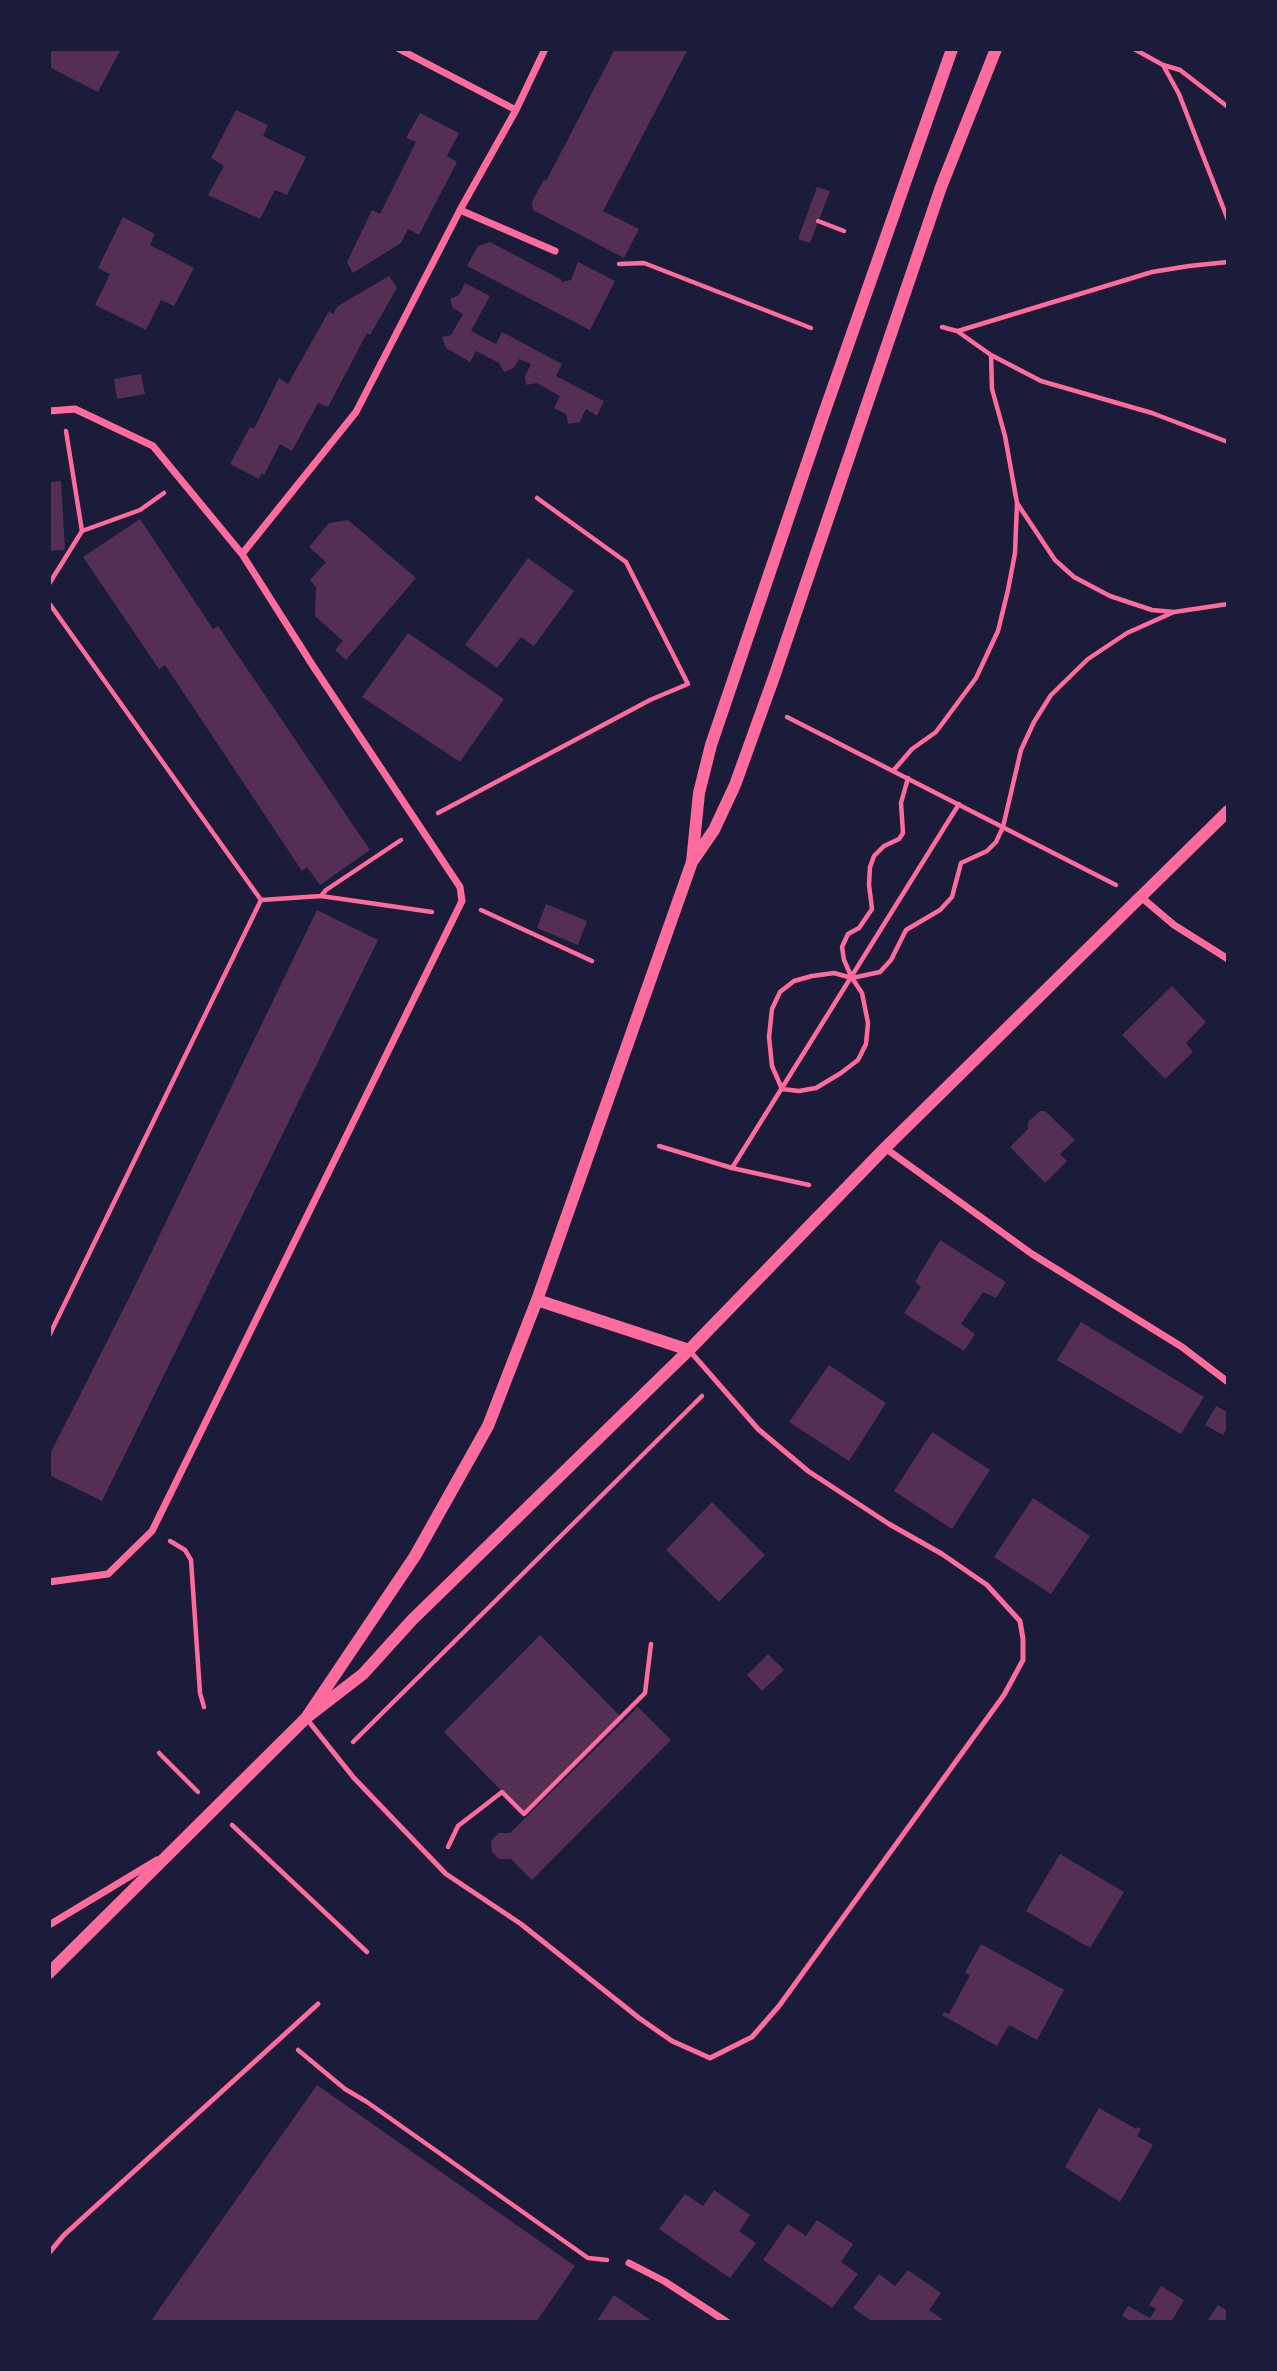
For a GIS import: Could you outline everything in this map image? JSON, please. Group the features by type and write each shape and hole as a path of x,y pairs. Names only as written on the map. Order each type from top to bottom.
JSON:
{"street":[{"path":"399,49 516,110"},
{"path":"242,554 356,412 460,210 516,110 545,49"},
{"path":"306,1717 415,1556 488,1426 537,1300 692,862 699,793 711,744 952,49"},
{"path":"692,862 714,830 740,772 941,187 996,49"},
{"path":"460,210 555,251"},
{"path":"49,411 75,409 153,446 242,554 460,887 463,901 152,1531 108,1574 49,1582"},
{"path":"49,1973 306,1717 363,1674 412,1619 689,1350 885,1148 1228,811"},
{"path":"1141,897 1174,925 1228,959"},
{"path":"885,1148 1032,1254 1182,1347 1228,1382"},
{"path":"537,1300 689,1350"},
{"path":"49,1925 166,1855"},
{"path":"629,2263 664,2281 727,2322"}],"lane":[{"path":"306,1717 338,1757 446,1874 521,1924 661,2034 710,2058 752,2037 779,2006 1004,1695 1023,1660 1023,1639 1020,1620 987,1586 942,1554 889,1524 808,1471 758,1429 689,1350"},
{"path":"49,2253 64,2235 318,2004"}],"path":[{"path":"1134,49 1163,65 1180,69 1228,107"},
{"path":"1163,65 1179,94 1228,220"},
{"path":"818,222 844,230"},
{"path":"957,331 1152,272 1228,262"},
{"path":"619,264 644,263 811,328"},
{"path":"942,327 957,331 991,355 1041,381 1152,413 1228,442"},
{"path":"893,771 912,749 936,732 976,678 998,631 1008,590 1015,553 1017,503 1005,436 992,389 991,355"},
{"path":"62,410 82,531"},
{"path":"320,897 326,890 410,835 418,823 650,700 688,684 626,562 537,498"},
{"path":"1017,503 1055,560 1074,577 1130,604 1174,612 1228,604"},
{"path":"49,584 82,531 138,510"},
{"path":"49,603 261,900"},
{"path":"782,1089 772,1066 769,1037 772,1009 780,992 794,981 812,976 834,973 852,978 880,972 891,960 906,930 940,910 952,897 961,863 987,851 996,842 1003,827 1021,750 1051,695 1088,659 1127,633 1174,612"},
{"path":"785,715 1115,884"},
{"path":"782,1089 799,1091 816,1088 858,1060 866,1044 868,1023 862,993 844,960 842,947 848,934 859,928 872,909 869,885 874,856 884,846 899,839 903,833 901,803 908,778"},
{"path":"732,1168 959,804"},
{"path":"261,900 320,897 455,916"},
{"path":"49,1336 261,900"},
{"path":"463,901 592,961"},
{"path":"659,1146 732,1168 809,1185"},
{"path":"338,1757 717,1382"},
{"path":"152,1531 185,1550 191,1560 200,1693 204,1707"},
{"path":"440,1867 458,1826 502,1792 524,1814 645,1693 651,1644"},
{"path":"159,1753 367,1952"},
{"path":"282,2036 345,2089 588,2258 629,2263"}],"building":[{"path":"49,49 121,49 98,92 49,67"},
{"path":"615,49 688,49 603,211 639,229 624,258 533,210 532,202 544,179 546,181"},
{"path":"236,110 268,125 263,136 306,157 287,195 275,190 260,219 208,195 224,166 211,158"},
{"path":"420,113 459,133 447,156 457,162 419,235 408,229 401,243 353,273 347,262 372,210 380,214 416,142 406,138"},
{"path":"817,187 830,191 810,243 798,239"},
{"path":"123,217 155,234 150,245 194,268 174,306 161,300 146,330 95,305 110,274 98,268"},
{"path":"490,242 562,280 561,282 571,280 578,262 615,281 590,330 467,266 478,246"},
{"path":"389,276 397,288 370,335 367,333 328,407 318,403 292,451 280,444 264,475 262,473 259,479 230,464 250,427 254,429 279,378 288,384 329,311 333,314 338,306"},
{"path":"465,283 490,296 471,331 496,344 502,332 562,364 556,376 604,401 597,416 586,409 580,422 568,424 566,414 554,408 560,396 537,383 526,385 525,376 531,364 519,359 514,368 504,372 499,363 476,351 470,362 446,348 442,337 451,335 463,314 453,308 450,299 459,295"},
{"path":"141,374 145,394 117,399 114,379"},
{"path":"61,481 65,550 49,551 49,482"},
{"path":"140,519 213,629 218,626 370,850 320,885 307,867 302,871 165,665 159,669 83,557"},
{"path":"348,520 416,578 346,660 335,650 343,641 315,616 316,587 310,580 326,562 309,547 329,523"},
{"path":"528,558 574,591 534,646 521,637 497,668 465,645"},
{"path":"408,633 504,699 460,762 362,697"},
{"path":"546,904 587,921 578,945 537,928"},
{"path":"317,910 378,940 102,1501 49,1475 49,1456 132,1292"},
{"path":"1172,986 1206,1022 1186,1043 1193,1052 1165,1079 1122,1035"},
{"path":"1040,1111 1045,1111 1075,1140 1060,1154 1067,1161 1045,1183 1010,1147 1028,1129 1028,1122"},
{"path":"940,1240 1006,1282 996,1298 983,1292 961,1324 975,1334 964,1351 904,1313 921,1287 915,1282"},
{"path":"1081,1322 1204,1397 1181,1434 1057,1360"},
{"path":"829,1365 886,1403 849,1461 789,1422"},
{"path":"1216,1406 1228,1412 1228,1426 1223,1435 1205,1425"},
{"path":"932,1432 990,1470 952,1529 894,1491"},
{"path":"1033,1498 1090,1536 1051,1594 994,1557"},
{"path":"712,1502 765,1555 719,1602 666,1550"},
{"path":"540,1635 623,1719 524,1814 444,1732"},
{"path":"768,1654 784,1670 762,1691 747,1675"},
{"path":"638,1707 671,1740 532,1880 511,1859 499,1859 492,1852 491,1841 499,1833 510,1833"},
{"path":"1060,1854 1124,1892 1090,1948 1026,1911"},
{"path":"981,1944 1064,1990 1037,2040 1009,2025 997,2046 942,2015 944,2012 949,2014 970,1975 965,1973"},
{"path":"317,2085 575,2266 536,2322 150,2322"},
{"path":"1099,2108 1136,2129 1141,2129 1137,2136 1153,2145 1120,2202 1065,2167"},
{"path":"714,2190 750,2215 739,2231 756,2243 730,2278 659,2229 685,2194 703,2206"},
{"path":"817,2220 853,2244 841,2262 858,2274 832,2308 763,2260 788,2224 806,2236"},
{"path":"908,2270 941,2293 929,2310 946,2322 873,2322 853,2308 879,2274 895,2286"},
{"path":"1161,2286 1184,2300 1171,2322 1132,2322 1122,2316 1128,2306 1150,2318 1156,2309 1149,2305"},
{"path":"614,2295 649,2319 653,2322 596,2322"},
{"path":"1218,2305 1228,2311 1228,2322 1206,2322"}]}
